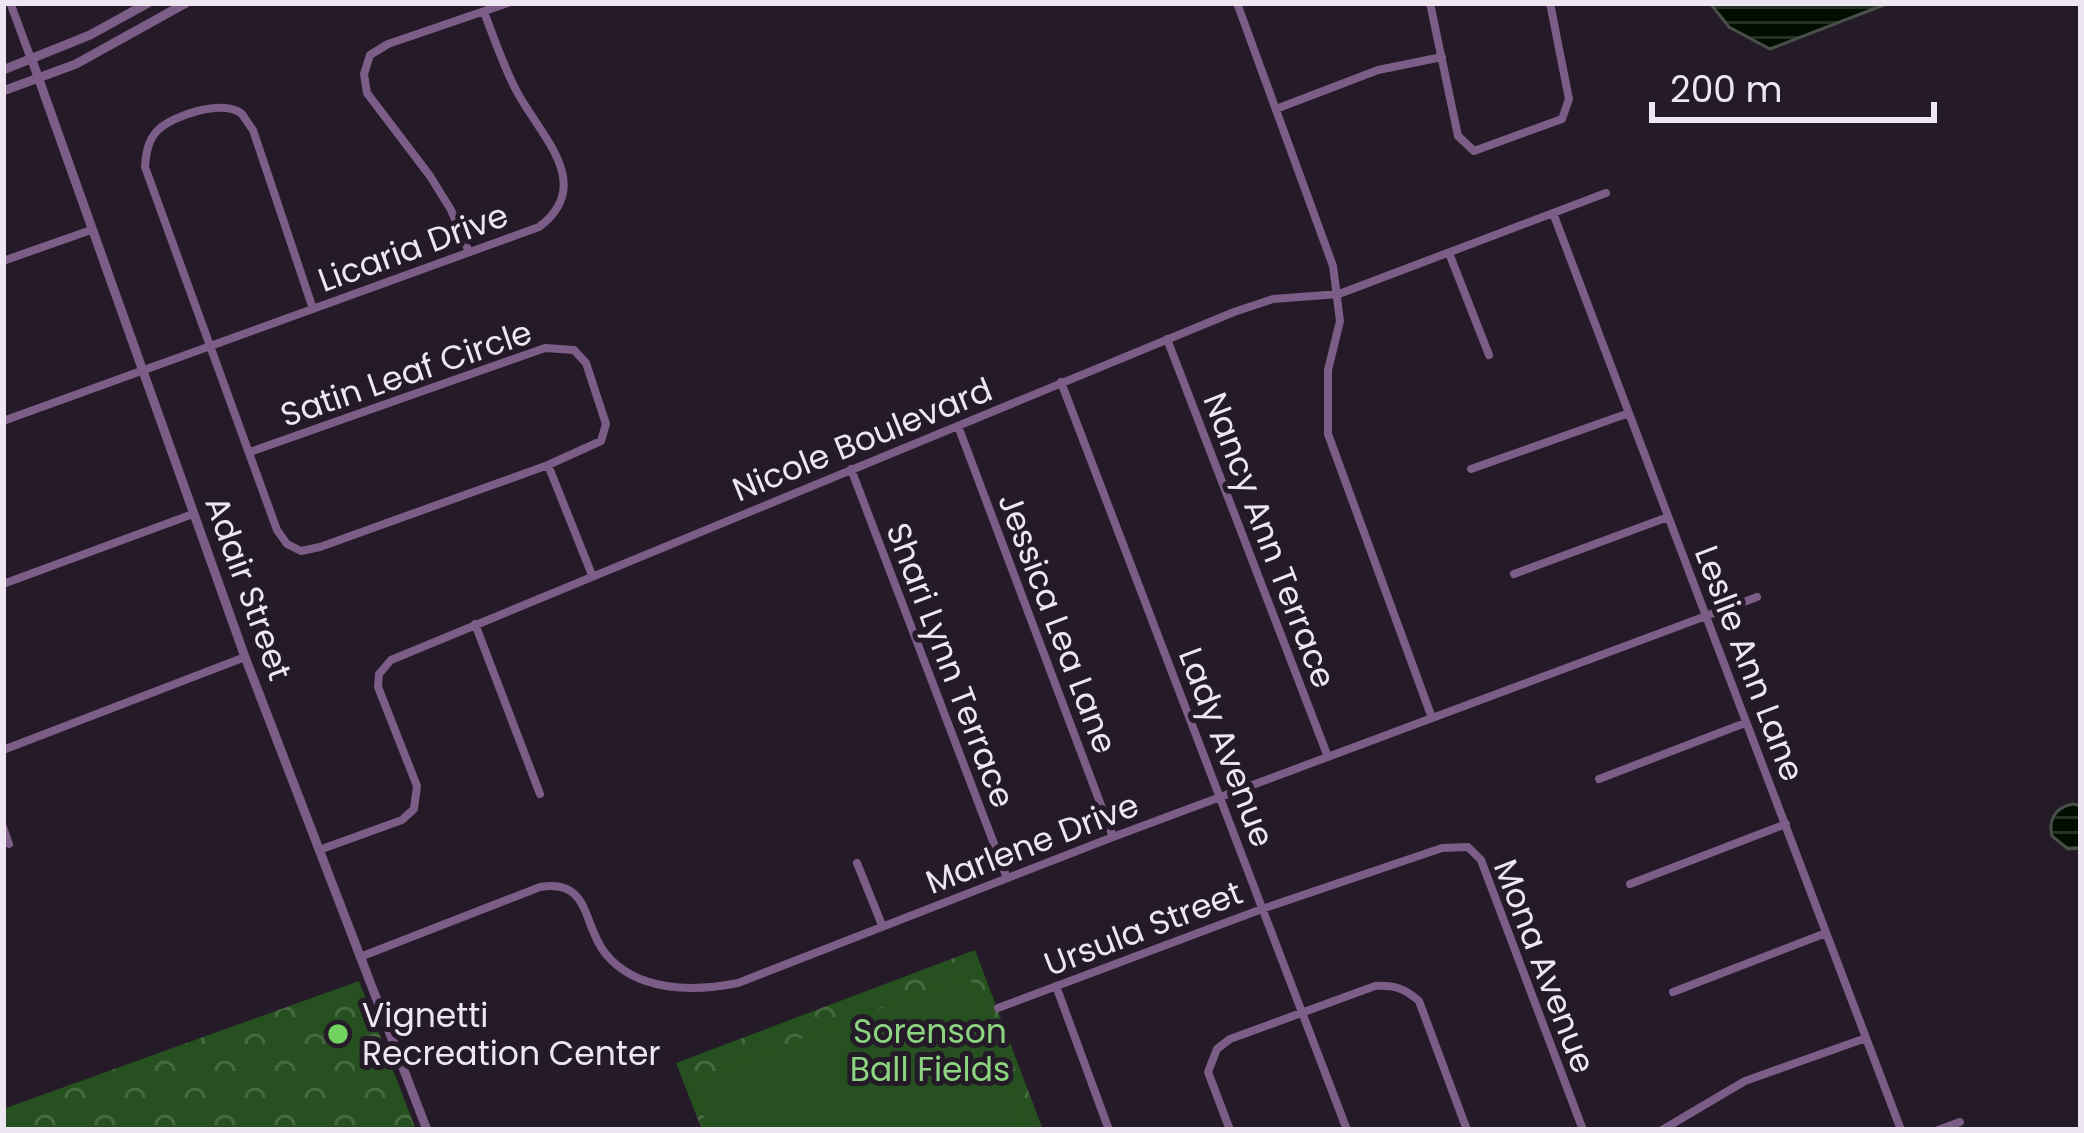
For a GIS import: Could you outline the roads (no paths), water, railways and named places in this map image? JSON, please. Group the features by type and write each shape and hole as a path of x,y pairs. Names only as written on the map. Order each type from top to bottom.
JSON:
{"street":[{"path":"3,70 148,3"},
{"path":"3,91 129,38 186,3"},
{"path":"470,253 452,210 430,176 367,94 364,74 370,55 388,44 508,3"},
{"path":"1237,3 1328,251 1339,294 1340,322 1325,400 1328,434 1432,718"},
{"path":"1430,3 1458,136 1474,152 1562,119 1568,99 1550,3"},
{"path":"11,5 32,60"},
{"name":"Licaria Drive","path":"3,421 470,253 538,227 554,215 565,195 563,173 518,93 484,12"},
{"path":"1276,109 1378,70 1442,57"},
{"name":"Adair Street","path":"32,60 245,658 428,1130"},
{"path":"250,452 145,167 154,133 207,109 227,108 242,114 253,130 313,309"},
{"name":"Nicole Boulevard","path":"319,850 402,820 414,809 417,786 378,687 379,674 392,660 1273,299 1339,294 1606,193"},
{"name":"Leslie Ann Lane","path":"1553,213 1901,1130"},
{"path":"3,261 91,230"},
{"path":"1449,253 1489,356"},
{"name":"Nancy Ann Terrace","path":"1167,340 1328,757"},
{"name":"Satin Leaf Circle","path":"560,346 574,350 586,364 606,424 601,441 548,465 302,551 287,544 277,530 250,452 560,346"},
{"name":"Lady Avenue","path":"1061,382 1347,1130"},
{"path":"1471,469 1629,412"},
{"name":"Jessica Lea Lane","path":"958,426 1112,838"},
{"path":"548,465 592,576"},
{"name":"Shari Lynn Terrace","path":"851,469 1007,878"},
{"path":"3,584 193,514"},
{"path":"1514,574 1669,518"},
{"name":"Marlene Drive","path":"360,957 556,884 581,901 604,952 634,978 708,989 737,983 1757,597"},
{"path":"475,624 540,794"},
{"path":"3,750 245,658"},
{"path":"1599,779 1745,724"},
{"path":"1630,884 1786,824"},
{"path":"3,827 9,844"},
{"name":"Mona Avenue","path":"1442,848 1468,847 1481,860 1582,1130"},
{"name":"Ursula Street","path":"998,1008 1262,909 1442,848"},
{"path":"857,863 882,925"},
{"path":"1672,992 1826,933"},
{"path":"1056,986 1109,1130"},
{"path":"1230,1130 1208,1072 1217,1049 1229,1039 1375,986 1404,988 1419,1000 1467,1130"},
{"path":"1662,1130 1745,1081 1866,1038"},
{"path":"1939,1130 1960,1122"}],"place":[{"name":"Vignetti Recreation Center","path":"338,1034"}],"park label":[{"name":"Sorenson Ball Fields","path":"930,1050"}]}
